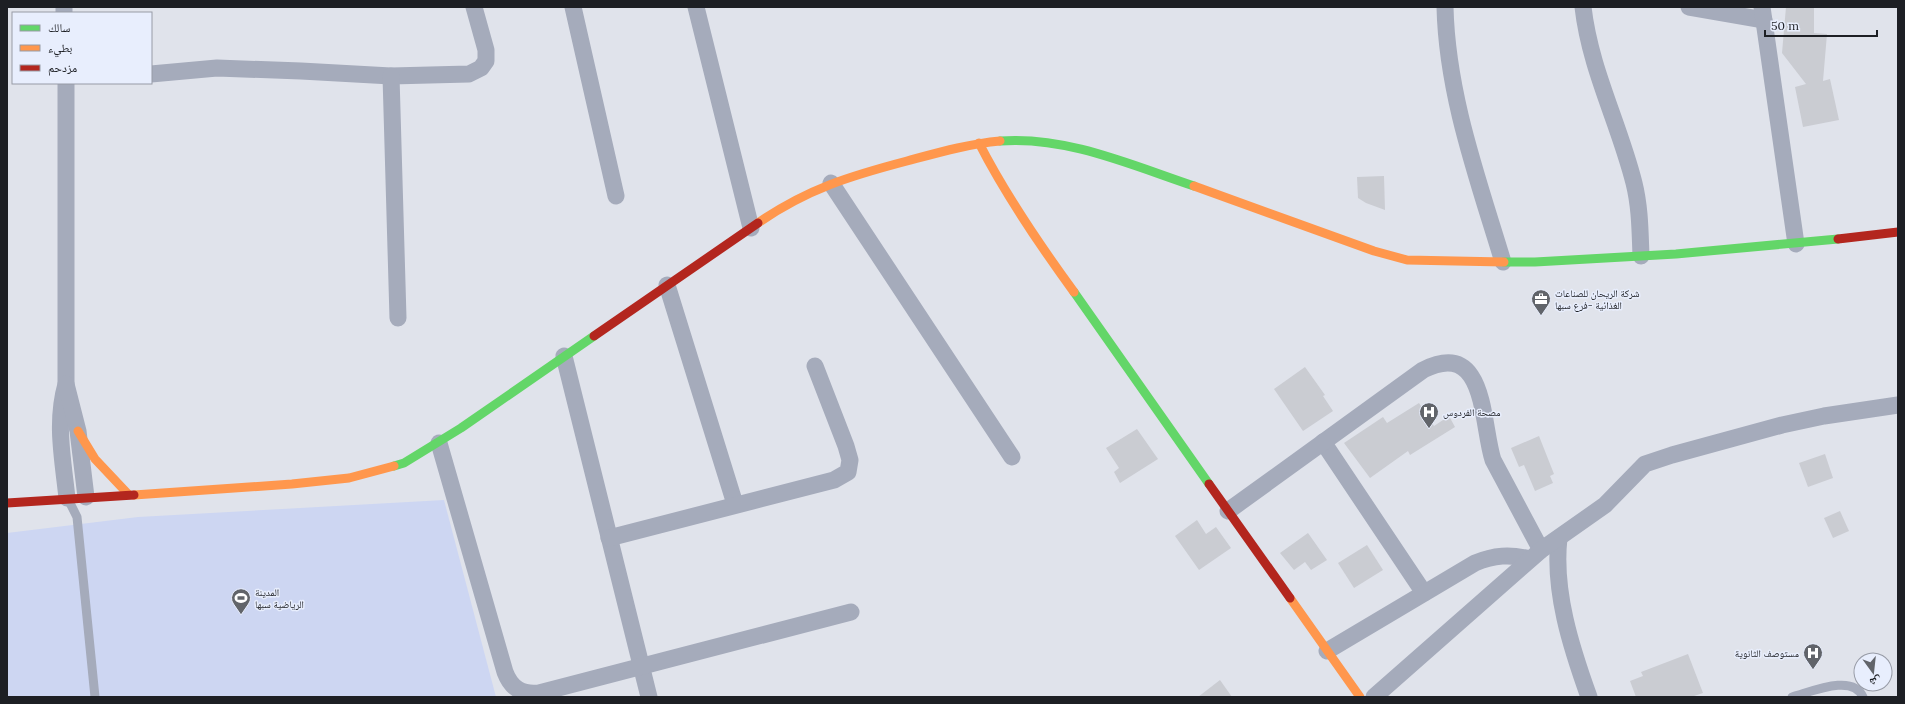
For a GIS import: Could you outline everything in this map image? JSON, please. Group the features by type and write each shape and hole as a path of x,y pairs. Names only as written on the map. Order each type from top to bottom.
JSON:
{"street":[{"path":"573,7 616,196"},
{"path":"696,7 751,228"},
{"path":"1445,7 1445,31 1461,123 1503,262"},
{"path":"1583,7 1588,41 1596,71 1624,146 1635,184 1640,217 1641,256"},
{"path":"1688,7 1763,13 1796,244"},
{"path":"152,74 217,68 301,70 391,76 460,75 475,72 481,68 486,61 486,50 477,8"},
{"path":"391,76 398,318"},
{"path":"66,84 66,384 78,431 86,497"},
{"path":"7,503 292,484 349,478 404,463 439,442 784,205 832,183 862,172 979,143 1032,140 1053,142 1076,148 1166,177 1374,251 1406,260 1503,262 1641,256 1796,244 1898,232"},
{"path":"979,143 994,173 1024,222 1360,697"},
{"path":"832,183 1012,457"},
{"path":"666,285 735,504"},
{"path":"564,356 649,697"},
{"path":"1228,510 1423,370 1445,362 1455,363 1466,370 1475,383 1482,402 1493,460 1535,554"},
{"path":"609,538 735,504 834,480 848,472 850,460 846,446 815,366"},
{"path":"66,384 61,403 59,423 67,498"},
{"path":"1374,697 1535,554 1605,505 1645,464 1782,424 1898,405"},
{"path":"78,431 98,463 128,494"},
{"path":"439,442 505,672 512,685 525,693 539,693 851,612"},
{"path":"1323,442 1424,592"},
{"path":"1559,538 1557,560 1558,580 1566,618 1589,697"},
{"path":"1327,650 1424,592 1484,559 1506,555 1535,554"}],"lane":[{"path":"77,517 86,497"},
{"path":"67,498 77,517 95,697"},
{"path":"1792,697 1845,684 1855,687 1863,697"}],"shaded area":[{"name":"المدينة الرياضية سبها","path":"444,500 496,697 7,697 7,533 138,517"}],"building":[{"path":"1786,7 1814,7 1814,33 1827,34 1823,81 1830,79 1839,120 1803,127 1795,87 1806,84 1782,53"},
{"path":"1384,176 1385,210 1366,203 1358,198 1357,177"},
{"path":"1305,367 1325,395 1323,396 1333,411 1303,431 1274,389"},
{"path":"1419,403 1434,426 1449,416 1455,427 1410,455 1408,451 1370,478 1344,443 1383,417 1387,423"},
{"path":"1137,429 1158,459 1120,483 1114,472 1119,468 1106,448"},
{"path":"1539,436 1554,474 1550,476 1553,483 1535,491 1524,465 1519,467 1511,448"},
{"path":"1825,454 1833,478 1808,487 1799,463"},
{"path":"1840,511 1849,531 1833,538 1824,518"},
{"path":"1197,520 1206,534 1216,527 1231,548 1199,570 1175,536"},
{"path":"1308,533 1327,560 1311,570 1305,562 1294,570 1280,553"},
{"path":"1367,545 1383,570 1354,588 1338,563"},
{"path":"1688,654 1703,693 1691,697 1636,697 1630,681 1643,676 1641,672"},
{"path":"1220,680 1232,697 1198,697"}],"traffic: fast":[{"path":"1000,141 1050,143 1074,148 1123,161 1194,186"},
{"path":"1504,262 1535,262 1676,254 1838,239"},
{"path":"1074,292 1209,484"},
{"path":"394,466 404,463 461,428 594,336"}],"traffic: slow":[{"path":"758,223 794,201 812,192 848,178 941,152 976,144 1000,141"},
{"path":"979,143 1000,182 1048,256 1074,292"},
{"path":"1194,186 1374,251 1407,260 1504,262"},
{"path":"78,431 95,459 128,494"},
{"path":"134,495 292,484 349,478 394,466"},
{"path":"1290,598 1360,697"}],"traffic: jam":[{"path":"594,336 758,223"},
{"path":"1838,239 1898,232"},
{"path":"1209,484 1290,598"},
{"path":"7,503 134,495"}],"place":[{"name":"شركة الريحان للصناعات الغذائية -فرع سبها","path":"1541,316"},
{"name":"مصحة الفردوس","path":"1429,429"},
{"name":"المدينة الرياضية سبها","path":"241,615"},
{"name":"مستوصف الثانوية","path":"1813,670"}]}
